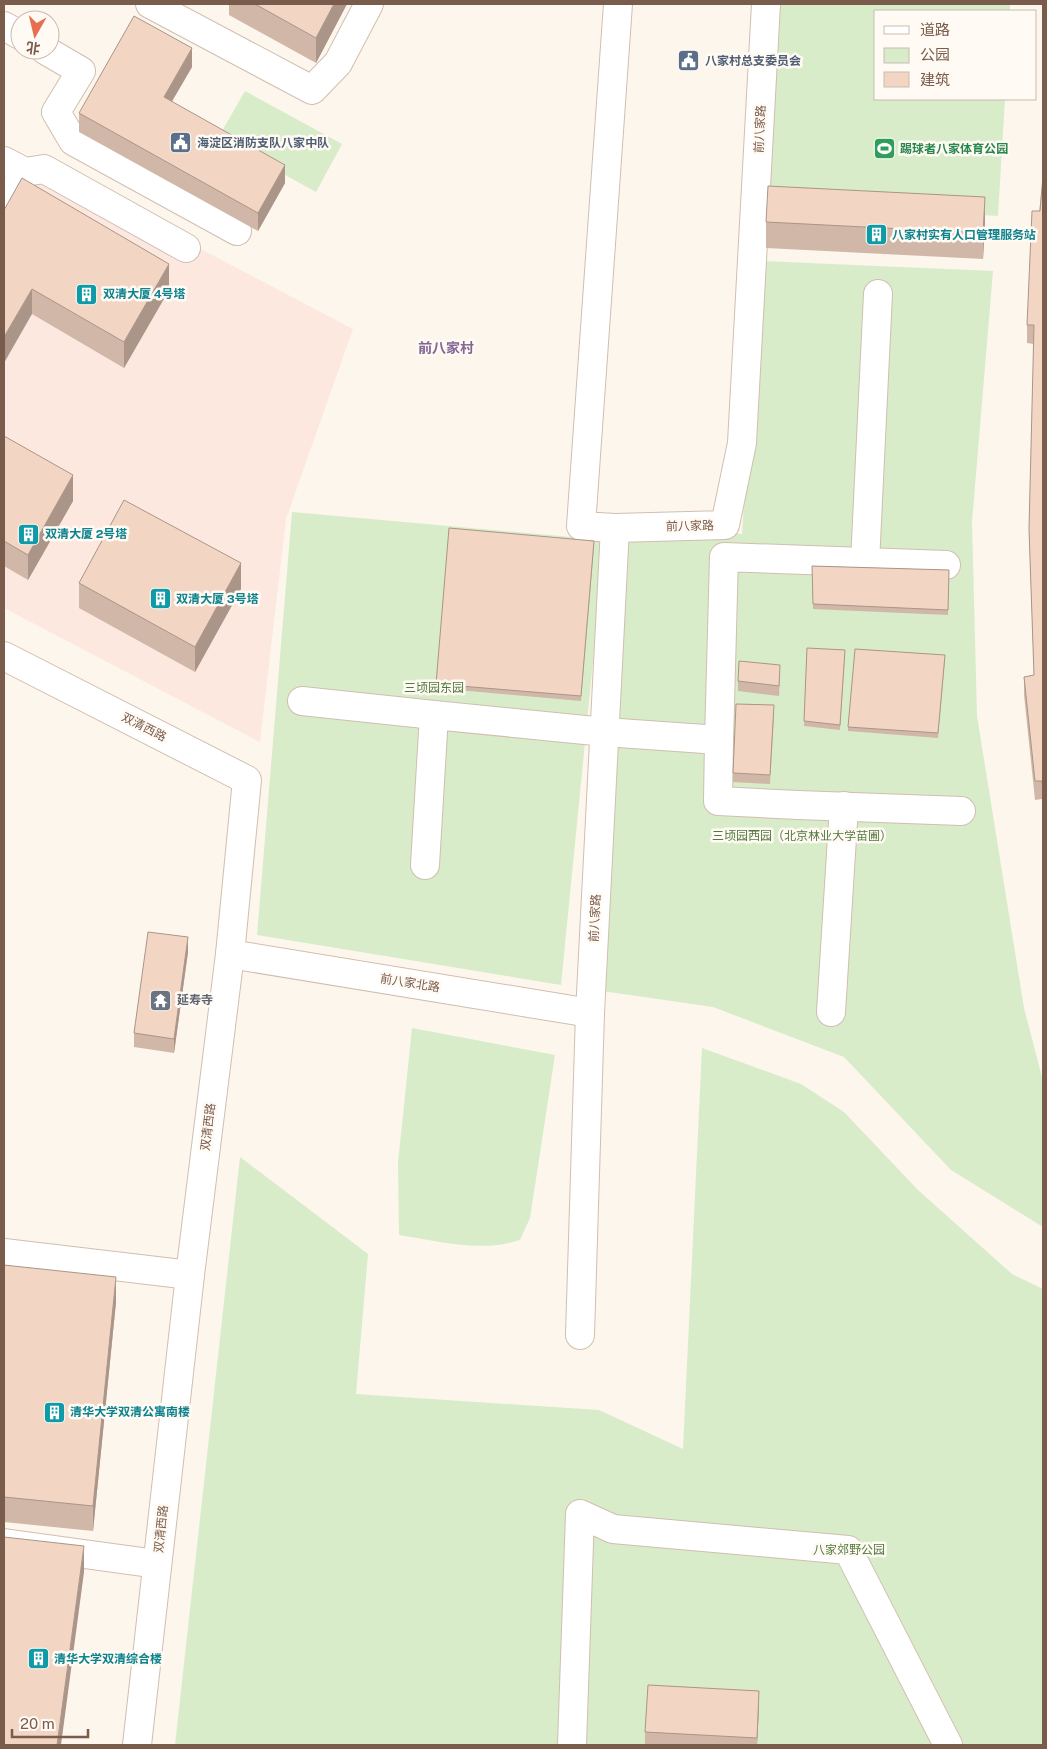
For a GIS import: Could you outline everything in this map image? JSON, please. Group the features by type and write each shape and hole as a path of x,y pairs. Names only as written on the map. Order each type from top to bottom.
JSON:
{"street":[{"path":"150,4 312,90 338,63 369,4"},
{"path":"615,528 581,526 618,4"},
{"name":"前八家路","path":"580,1335 590,1013 615,528 726,526 742,442 766,4"},
{"path":"60,59 81,71 56,112 72,141 237,231"},
{"path":"4,209 14,167 44,169 186,248"},
{"path":"865,562 878,294"},
{"path":"946,565 724,557 718,800 962,811"},
{"name":"双清西路","path":"4,656 247,780 230,954 190,1275 137,1745"},
{"path":"302,701 604,732 719,740"},
{"path":"425,865 434,715"},
{"path":"831,1012 844,806"},
{"name":"前八家北路","path":"230,954 590,1013"},
{"path":"4,1252 190,1275"},
{"path":"572,1745 580,1514 613,1530 848,1550 948,1745"},
{"path":"4,1543 157,1564"}],"shaded area":[{"path":"16,152 353,329 286,519 260,742 4,608 4,174"}],"green space":[{"name":"踢球者八家体育公园","path":"777,4 1010,4 1010,10 874,10 874,100 1005,100 998,216 763,200"},
{"path":"245,91 342,144 316,192 218,138"},
{"name":"三顷园西园（北京林业大学苗圃）","path":"760,261 993,271 972,522 977,716 1024,1008 1043,1081 1043,1227 951,1170 844,1057 713,1007 602,991 625,533 742,534"},
{"name":"三顷园东园","path":"292,512 605,540 561,985 257,935"},
{"path":"412,1028 555,1055 530,1218 520,1240 490,1246 475,1246 399,1235 398,1163"},
{"name":"八家郊野公园","path":"702,1048 801,1084 844,1112 918,1190 1012,1274 1043,1289 1043,1745 175,1745 240,1157 368,1254 356,1394 599,1410 683,1449"}],"building":[{"path":"255,4 334,4 316,38"},
{"path":"134,16 192,48 164,97 285,165 258,213 79,113"},
{"path":"1043,176 1043,791 1042,781 1035,781 1024,677 1034,675 1029,529 1034,325 1027,325 1032,211 1040,211"},
{"path":"22,178 169,264 124,342 32,289 4,337 4,210"},
{"path":"768,186 985,197 983,233 766,222"},
{"name":"双清大厦 2号塔","path":"4,436 73,475 28,555 4,541"},
{"name":"双清大厦 3号塔","path":"124,500 241,563 195,647 79,583"},
{"path":"449,528 594,541 581,696 436,684"},
{"path":"812,566 949,570 948,610 813,604"},
{"path":"807,648 845,650 840,725 804,721"},
{"path":"855,649 945,655 938,733 848,727"},
{"path":"739,661 780,665 779,686 738,681"},
{"path":"736,704 774,705 770,775 733,773"},
{"name":"延寿寺","path":"148,932 188,937 174,1039 134,1033"},
{"name":"清华大学双清公寓南楼","path":"4,1265 116,1277 93,1506 4,1497"},
{"name":"清华大学双清综合楼","path":"4,1537 84,1546 57,1745 4,1745"},
{"path":"648,1685 759,1691 757,1738 645,1732"}],"place":[{"name":"八家村总支委员会","path":"689,61"},
{"name":"海淀区消防支队八家中队","path":"181,143"},
{"name":"踢球者八家体育公园","path":"884,149"},
{"name":"八家村实有人口管理服务站","path":"876,235"},
{"name":"双清大厦 4号塔","path":"87,294"},
{"name":"双清大厦 2号塔","path":"29,534"},
{"name":"双清大厦 3号塔","path":"160,599"},
{"name":"延寿寺","path":"161,1000"},
{"name":"清华大学双清公寓南楼","path":"54,1412"},
{"name":"清华大学双清综合楼","path":"38,1659"}],"district":[{"name":"前八家村","path":"446,348"}]}
